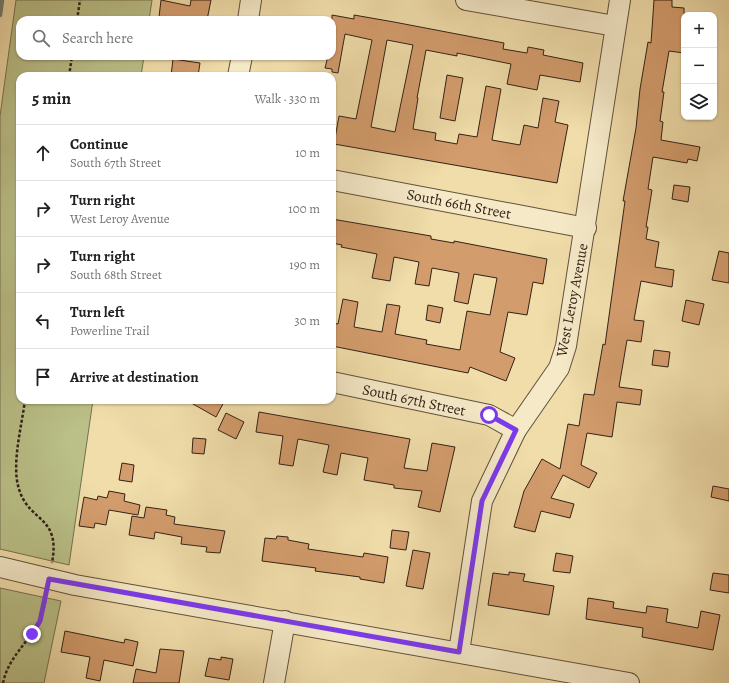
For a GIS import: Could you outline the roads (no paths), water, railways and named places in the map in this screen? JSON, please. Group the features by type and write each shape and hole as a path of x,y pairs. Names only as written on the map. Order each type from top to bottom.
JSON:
{"street":[{"path":"249,16 251,0"},
{"path":"466,0 615,26"},
{"name":"West Leroy Avenue","path":"459,652 482,501 516,430 559,368 566,346 586,228 620,0"},
{"path":"239,72 241,60"},
{"name":"South 66th Street","path":"336,181 586,228"},
{"name":"South 67th Street","path":"336,383 489,415 516,430"},
{"path":"0,567 49,579 628,683"},
{"path":"274,683 285,621"}],"waterway":[{"path":"0,15 2,0"}]}
